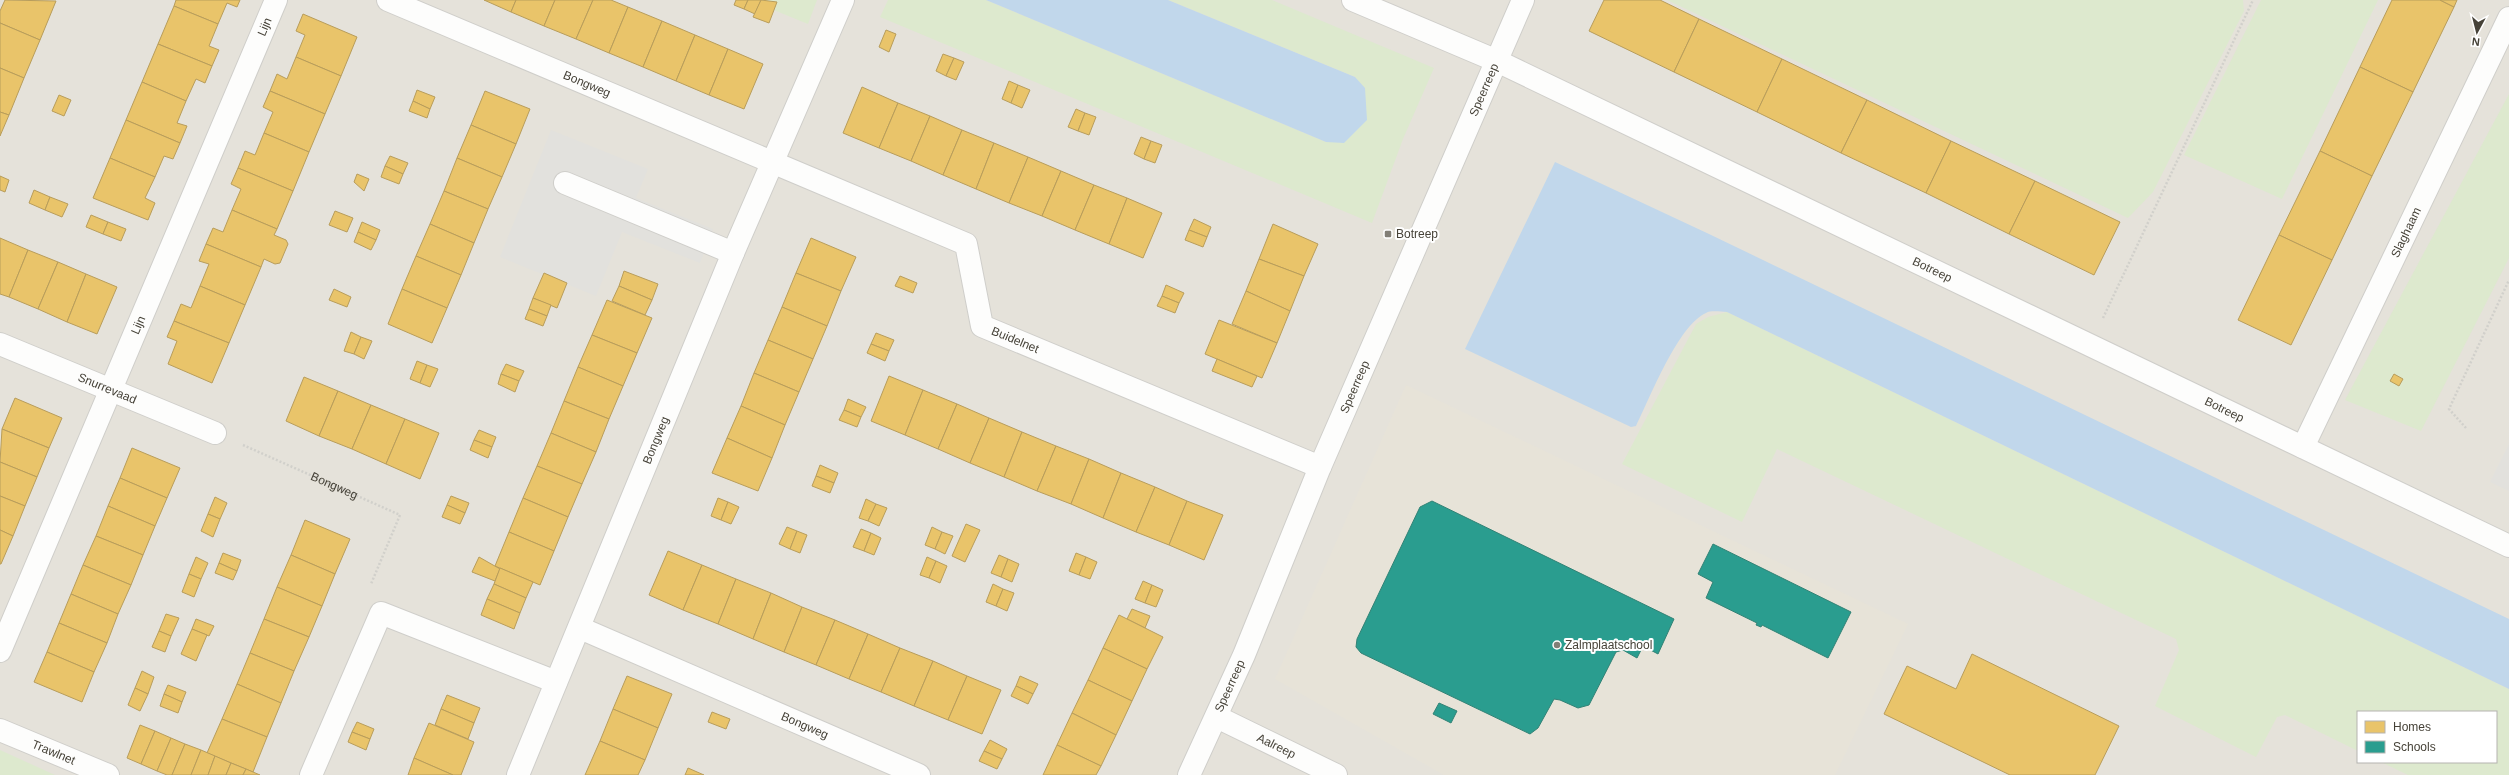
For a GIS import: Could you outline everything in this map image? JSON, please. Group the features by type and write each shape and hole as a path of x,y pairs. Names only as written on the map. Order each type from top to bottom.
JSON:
{"street":[{"name":"Lijn","path":"0,650 276,0"},
{"name":"Bongweg","path":"518,775 580,628 733,253 842,0"},
{"name":"Botreep","path":"1353,0 1497,61 2509,546"},
{"name":"Speerreep","path":"1189,775 1217,717 1244,655 1320,467 1523,0"},
{"name":"Bongweg","path":"394,3 772,164"},
{"name":"Slaghaam","path":"2303,447 2507,27"},
{"name":"Buidelnet","path":"772,164 966,244 982,326 1320,467"},
{"path":"566,183 733,253"},
{"name":"Snurrevaad","path":"0,344 214,433"},
{"path":"311,775 382,613 556,682"},
{"name":"Bongweg","path":"580,628 919,775"},
{"name":"Aalreep","path":"1217,717 1336,775"},
{"name":"Trawlnet","path":"0,730 108,775"}],"path":[{"path":"2090,344 2253,0"},
{"path":"2466,428 2449,409 2509,280"},
{"name":"Bongweg","path":"214,433 400,515 369,587 382,613"}],"shaded area":[{"path":"0,0 2509,0 2509,775 0,775"},
{"path":"551,130 648,169 636,198 713,229 700,263 622,232 596,296 500,257"},
{"path":"1406,385 1908,624 1835,775 1444,775 1275,679"},
{"path":"2509,444 2509,491 2490,482"}],"green space":[{"path":"749,0 817,0 808,24"},
{"path":"888,0 986,0 1326,142 1355,77 1168,0 1272,0 1434,68 1403,139 1372,223 880,17"},
{"path":"1667,0 2243,0 2244,11 2153,192 2128,218"},
{"path":"2261,0 2378,0 2282,199 2184,155"},
{"path":"2509,94 2509,258 2421,431 2345,400"},
{"path":"1727,312 2509,689 2509,775 2408,775 2383,763 2497,763 2497,711 2357,711 2357,751 2285,715 2277,717 2256,757 2155,706 2179,650 2176,639 1777,449 1742,522 1622,464 1696,324 1708,317"},
{"path":"0,750 55,775 0,775"}],"water":[{"path":"986,0 1168,0 1355,77 1365,88 1367,120 1344,143 1326,142"},
{"path":"1555,162 1709,234 2509,619 2509,689 1727,312 1708,312 1696,320 1685,332 1675,347 1657,381 1636,426 1631,427 1465,349"}],"building: Homes":[{"path":"5,0 56,1 40,40 0,23 0,11"},
{"path":"176,0 240,0 237,7 227,3 218,24 174,6"},
{"path":"484,0 516,0 511,12"},
{"path":"516,0 555,0 544,26 511,12"},
{"path":"555,0 593,0 576,39 544,26"},
{"path":"593,0 611,0 628,7 609,53 576,39"},
{"path":"736,0 748,0 744,9 734,5"},
{"path":"748,0 761,0 755,14 744,9"},
{"path":"761,0 777,2 769,23 753,17"},
{"path":"1604,0 1660,0 1699,19 1674,72 1589,31"},
{"path":"2392,0 2440,0 2454,7 2413,92 2360,67"},
{"path":"2440,0 2457,0 2454,7"},
{"path":"174,6 218,24 209,46 219,50 212,66 158,44"},
{"path":"628,7 662,21 643,67 609,53"},
{"path":"303,14 357,37 341,76 296,57 305,35 296,31"},
{"path":"1699,19 1782,59 1757,112 1674,72"},
{"path":"662,21 695,35 676,81 643,67"},
{"path":"0,23 40,40 24,78 0,68"},
{"path":"886,30 896,34 889,52 879,47"},
{"path":"695,35 728,49 709,95 676,81"},
{"path":"158,44 212,66 205,83 196,79 186,101 142,82"},
{"path":"728,49 763,64 744,109 709,95"},
{"path":"943,54 954,58 946,76 936,71"},
{"path":"296,57 341,76 325,114 270,91 277,74 287,79"},
{"path":"954,58 964,62 956,80 946,76"},
{"path":"1782,59 1867,100 1841,153 1757,112"},
{"path":"2360,67 2413,92 2372,176 2320,151"},
{"path":"0,68 24,78 9,115 0,112"},
{"path":"1009,81 1018,85 1011,103 1002,99"},
{"path":"142,82 186,101 177,123 187,126 180,143 126,120"},
{"path":"1018,85 1030,90 1022,108 1011,103"},
{"path":"862,87 898,103 879,148 843,133"},
{"path":"417,90 435,97 430,109 413,101"},
{"path":"270,91 325,114 309,152 264,133 273,112 263,107"},
{"path":"485,91 530,109 516,144 471,125"},
{"path":"59,95 71,100 64,116 52,111"},
{"path":"1867,100 1951,141 1926,193 1841,153"},
{"path":"413,101 430,109 427,118 409,111"},
{"path":"898,103 930,116 911,161 879,148"},
{"path":"1076,109 1085,113 1078,131 1068,127"},
{"path":"0,112 9,115 0,136"},
{"path":"1085,113 1096,117 1089,135 1078,131"},
{"path":"930,116 962,130 943,175 911,161"},
{"path":"126,120 180,143 173,159 164,156 155,177 110,158"},
{"path":"471,125 516,144 502,177 457,158"},
{"path":"962,130 994,143 976,189 943,175"},
{"path":"264,133 309,152 293,191 238,168 245,151 255,155"},
{"path":"1141,137 1151,141 1144,159 1134,154"},
{"path":"1151,141 1162,145 1155,163 1144,159"},
{"path":"1951,141 2035,181 2009,234 1926,193"},
{"path":"994,143 1028,157 1009,203 976,189"},
{"path":"2320,151 2372,176 2332,260 2279,235"},
{"path":"390,156 408,163 403,174 385,166"},
{"path":"1028,157 1061,171 1042,216 1009,203"},
{"path":"110,158 155,177 145,198 155,203 148,220 93,198"},
{"path":"457,158 502,177 488,209 444,191"},
{"path":"385,166 403,174 399,184 381,177"},
{"path":"238,168 293,191 277,229 232,210 241,189 231,184"},
{"path":"1061,171 1094,185 1075,230 1042,216"},
{"path":"357,174 369,179 364,191 354,182"},
{"path":"0,176 9,180 5,192 0,190"},
{"path":"2035,181 2120,222 2094,275 2009,234"},
{"path":"1094,185 1127,198 1109,244 1075,230"},
{"path":"34,190 50,197 45,210 29,203"},
{"path":"444,191 488,209 474,243 430,224"},
{"path":"50,197 68,204 62,217 45,210"},
{"path":"1127,198 1162,213 1143,258 1109,244"},
{"path":"232,210 277,229 274,235 286,240 288,244 280,263 275,264 264,259 261,267 206,244 213,228 223,232"},
{"path":"335,211 353,218 347,232 329,225"},
{"path":"91,215 108,222 103,234 86,227"},
{"path":"1194,219 1211,227 1207,237 1189,230"},
{"path":"108,222 126,229 121,241 103,234"},
{"path":"362,222 380,230 376,240 358,232"},
{"path":"430,224 474,243 461,275 416,256"},
{"path":"1273,224 1318,244 1304,276 1259,259"},
{"path":"1189,230 1207,237 1203,247 1185,240"},
{"path":"358,232 376,240 371,250 354,242"},
{"path":"2279,235 2332,260 2291,345 2238,320"},
{"path":"0,238 28,250 9,297 0,294"},
{"path":"811,238 856,257 841,291 796,273"},
{"path":"206,244 261,267 245,305 200,286 209,264 199,261"},
{"path":"28,250 58,262 38,309 9,297"},
{"path":"416,256 461,275 447,308 402,289"},
{"path":"1259,259 1304,276 1290,311 1246,291"},
{"path":"58,262 86,274 67,322 38,309"},
{"path":"624,271 658,284 652,300 619,286"},
{"path":"544,273 567,283 557,308 533,298"},
{"path":"796,273 841,291 827,326 782,307"},
{"path":"86,274 117,287 97,334 67,322"},
{"path":"900,276 917,283 913,293 895,286"},
{"path":"1166,285 1184,293 1179,303 1162,296"},
{"path":"200,286 245,305 229,343 174,321 181,304 191,308"},
{"path":"619,286 652,300 645,315 612,301"},
{"path":"334,289 351,297 347,307 329,300"},
{"path":"402,289 447,308 432,343 388,324"},
{"path":"1246,291 1290,311 1277,343 1232,324"},
{"path":"1162,296 1179,303 1175,313 1157,306"},
{"path":"533,298 551,305 547,316 529,309"},
{"path":"607,300 652,318 637,353 592,335"},
{"path":"782,307 827,326 813,359 768,340"},
{"path":"529,309 547,316 543,326 525,319"},
{"path":"1219,320 1277,343 1262,378 1205,354"},
{"path":"174,321 229,343 212,383 168,364 177,341 167,337"},
{"path":"351,332 361,337 354,354 344,351"},
{"path":"876,333 894,340 889,351 871,344"},
{"path":"592,335 637,353 623,386 578,367"},
{"path":"361,337 372,341 364,359 354,354"},
{"path":"768,340 813,359 799,392 754,373"},
{"path":"871,344 889,351 885,361 867,353"},
{"path":"1217,359 1257,376 1252,387 1212,371"},
{"path":"417,361 427,365 420,383 410,379"},
{"path":"506,364 524,371 519,381 501,374"},
{"path":"427,365 438,369 430,387 420,383"},
{"path":"578,367 623,386 609,419 564,401"},
{"path":"754,373 799,392 785,425 741,406"},
{"path":"501,374 519,381 515,392 498,384"},
{"path":"2394,374 2403,379 2399,386 2390,381"},
{"path":"889,376 923,390 905,435 871,421"},
{"path":"304,377 338,391 319,436 286,421"},
{"path":"923,390 957,404 938,449 905,435"},
{"path":"338,391 371,405 352,449 319,436"},
{"path":"15,398 62,418 49,448 2,429"},
{"path":"848,399 866,407 861,417 844,410"},
{"path":"564,401 609,419 596,452 551,433"},
{"path":"957,404 989,418 970,463 938,449"},
{"path":"371,405 405,419 386,464 352,449"},
{"path":"741,406 785,425 772,458 727,438"},
{"path":"844,410 861,417 857,427 839,420"},
{"path":"989,418 1022,432 1004,477 970,463"},
{"path":"405,419 439,433 420,479 386,464"},
{"path":"2,429 49,448 37,477 0,462"},
{"path":"479,430 496,437 492,447 474,440"},
{"path":"1022,432 1056,446 1037,491 1004,477"},
{"path":"551,433 596,452 582,484 537,466"},
{"path":"727,438 772,458 758,491 712,473"},
{"path":"474,440 492,447 488,458 470,450"},
{"path":"1056,446 1089,459 1071,504 1037,491"},
{"path":"132,448 180,468 167,498 120,478"},
{"path":"1089,459 1121,473 1103,518 1071,504"},
{"path":"0,462 37,477 25,506 0,496"},
{"path":"820,465 838,473 834,483 816,476"},
{"path":"537,466 582,484 568,517 523,498"},
{"path":"1121,473 1155,487 1136,532 1103,518"},
{"path":"816,476 834,483 830,493 812,486"},
{"path":"120,478 167,498 155,526 108,506"},
{"path":"1155,487 1187,501 1169,545 1136,532"},
{"path":"0,496 25,506 13,536 0,530"},
{"path":"451,496 469,503 465,513 447,505"},
{"path":"215,497 227,503 220,519 208,514"},
{"path":"523,498 568,517 554,551 509,532"},
{"path":"718,498 728,502 721,520 711,516"},
{"path":"866,499 876,504 868,521 859,518"},
{"path":"1187,501 1223,515 1204,560 1169,545"},
{"path":"728,502 739,507 731,524 721,520"},
{"path":"876,504 887,508 879,526 868,521"},
{"path":"447,505 465,513 460,524 442,517"},
{"path":"108,506 155,526 143,555 96,536"},
{"path":"208,514 220,519 213,537 201,531"},
{"path":"305,520 350,539 335,574 291,555"},
{"path":"966,524 980,530 965,562 952,556"},
{"path":"787,527 797,531 790,549 779,544"},
{"path":"932,527 942,532 935,549 925,545"},
{"path":"861,529 871,533 864,551 853,547"},
{"path":"0,530 13,536 1,564 0,564"},
{"path":"797,531 807,535 800,553 790,549"},
{"path":"509,532 554,551 540,585 495,566"},
{"path":"942,532 953,536 945,554 935,549"},
{"path":"871,533 881,538 874,555 864,551"},
{"path":"96,536 143,555 131,585 83,565"},
{"path":"668,551 702,565 683,610 649,595"},
{"path":"223,553 241,560 237,571 219,563"},
{"path":"1076,553 1086,557 1079,575 1069,571"},
{"path":"291,555 335,574 322,606 277,587"},
{"path":"999,555 1008,559 1001,577 991,573"},
{"path":"196,557 208,563 201,579 189,574"},
{"path":"479,557 500,569 495,581 472,572"},
{"path":"927,557 936,561 929,578 920,575"},
{"path":"1086,557 1097,562 1090,579 1079,575"},
{"path":"1008,559 1019,564 1012,582 1001,577"},
{"path":"936,561 947,566 940,583 929,578"},
{"path":"219,563 237,571 233,580 215,573"},
{"path":"83,565 131,585 118,614 71,594"},
{"path":"702,565 736,579 718,624 683,610"},
{"path":"500,568 533,582 526,598 494,584"},
{"path":"189,574 201,579 194,597 182,592"},
{"path":"736,579 771,593 753,639 718,624"},
{"path":"1143,581 1152,585 1145,603 1135,599"},
{"path":"494,584 526,598 520,613 487,599"},
{"path":"993,584 1003,589 996,606 986,602"},
{"path":"1152,585 1163,590 1156,607 1145,603"},
{"path":"277,587 322,606 309,637 264,619"},
{"path":"1003,589 1014,593 1007,611 996,606"},
{"path":"771,593 802,607 784,652 753,639"},
{"path":"71,594 118,614 107,643 59,623"},
{"path":"487,599 520,613 514,629 481,615"},
{"path":"802,607 835,620 816,665 784,652"},
{"path":"1132,609 1150,616 1145,628 1127,619"},
{"path":"166,614 179,618 171,636 159,631"},
{"path":"1119,615 1163,637 1147,669 1103,648"},
{"path":"196,619 214,626 209,636 192,629"},
{"path":"264,619 309,637 294,671 250,653"},
{"path":"835,620 868,634 849,679 816,665"},
{"path":"59,623 107,643 94,672 47,652"},
{"path":"192,629 207,635 196,661 181,654"},
{"path":"159,631 171,636 165,652 152,647"},
{"path":"868,634 900,648 881,692 849,679"},
{"path":"900,648 933,661 914,706 881,692"},
{"path":"1103,648 1147,669 1132,701 1088,680"},
{"path":"47,652 94,672 82,702 34,682"},
{"path":"250,653 294,671 281,703 237,684"},
{"path":"1972,654 2119,726 2095,775 2010,775 1884,714 1907,666 1956,689"},
{"path":"933,661 967,676 948,720 914,706"},
{"path":"142,671 154,677 148,694 135,688"},
{"path":"627,676 672,694 658,728 613,709"},
{"path":"967,676 1001,690 982,734 948,720"},
{"path":"1020,676 1038,684 1033,694 1016,686"},
{"path":"1088,680 1132,701 1116,735 1072,713"},
{"path":"237,684 281,703 267,737 222,719"},
{"path":"168,685 186,692 182,702 164,694"},
{"path":"1016,686 1033,694 1028,704 1011,696"},
{"path":"135,688 148,694 140,711 128,705"},
{"path":"164,694 182,702 178,713 160,706"},
{"path":"447,695 480,708 474,723 441,709"},
{"path":"441,709 474,723 468,739 435,725"},
{"path":"613,709 658,728 645,760 600,741"},
{"path":"712,712 730,719 726,729 708,722"},
{"path":"1072,713 1116,735 1101,766 1057,745"},
{"path":"222,719 267,737 253,772 207,753"},
{"path":"357,722 374,729 370,739 352,732"},
{"path":"429,723 474,742 461,775 453,775 414,758"},
{"path":"140,725 155,731 141,764 127,758"},
{"path":"155,731 171,738 157,771 141,764"},
{"path":"352,732 370,739 366,750 348,742"},
{"path":"171,738 185,744 172,775 167,775 157,771"},
{"path":"990,740 1007,749 1002,759 984,751"},
{"path":"600,741 645,760 638,775 585,775"},
{"path":"185,744 201,750 191,775 172,775"},
{"path":"1057,745 1101,766 1096,775 1043,775"},
{"path":"201,750 215,756 208,775 191,775"},
{"path":"984,751 1002,759 997,769 979,761"},
{"path":"215,756 231,763 226,775 208,775"},
{"path":"414,758 453,775 408,775"},
{"path":"231,763 246,769 243,775 226,775"},
{"path":"688,768 704,775 685,775"},
{"path":"246,769 260,775 243,775"}],"building: Schools":[{"path":"1432,501 1674,619 1658,654 1643,646 1637,658 1623,650 1616,652 1589,705 1578,708 1554,699 1538,728 1530,734 1361,653 1356,647 1357,639 1420,507"},
{"path":"1713,544 1851,612 1828,658 1762,625 1761,627 1756,625 1757,623 1706,598 1713,582 1698,574"},
{"path":"1439,703 1457,711 1451,723 1433,714"}],"place":[{"name":"Botreep","path":"1388,234"},
{"name":"Zalmplaatschool","path":"1557,645"}]}
